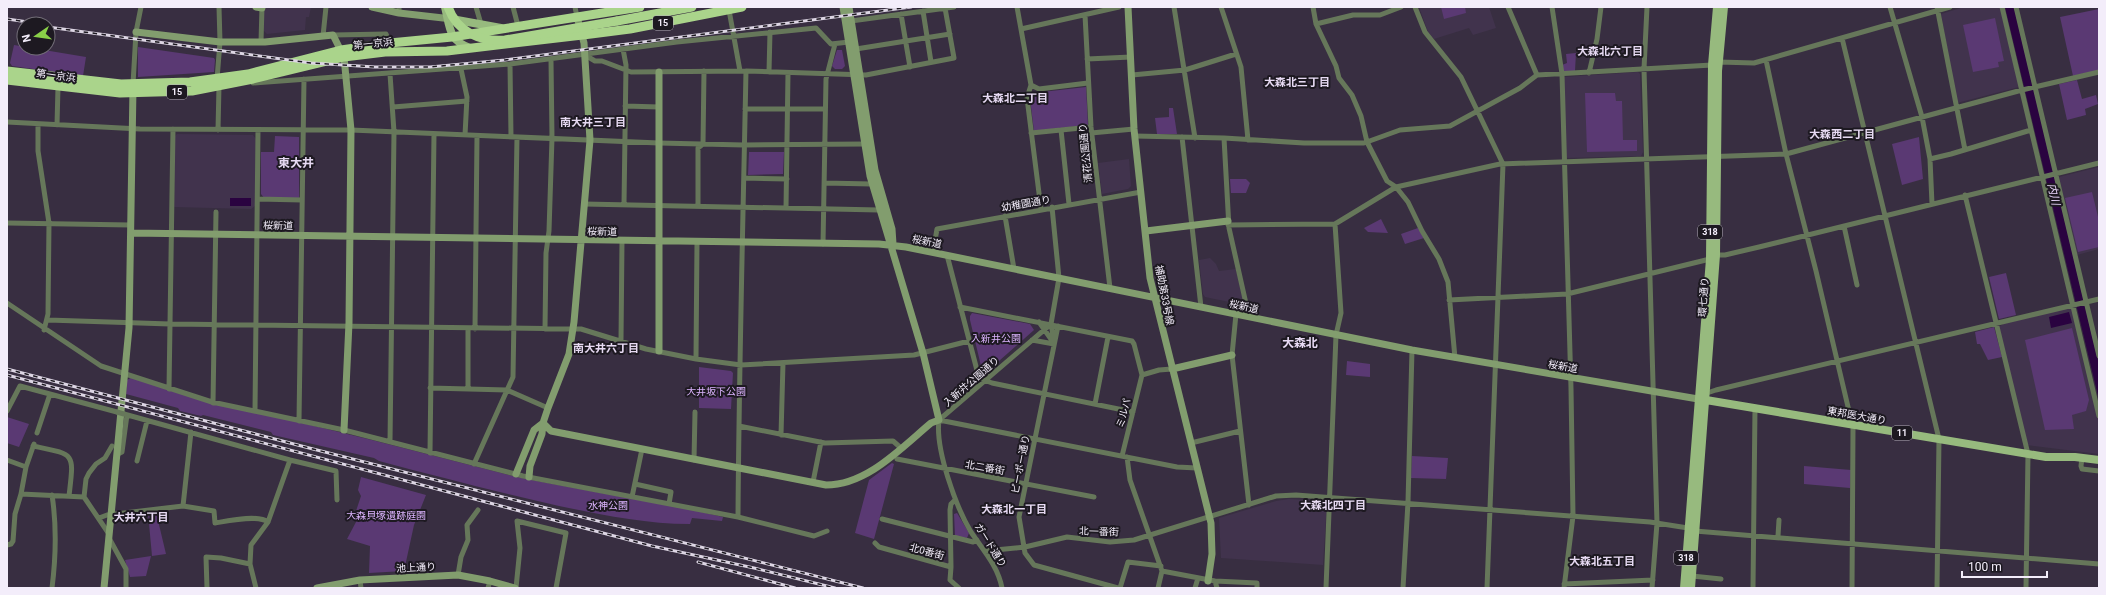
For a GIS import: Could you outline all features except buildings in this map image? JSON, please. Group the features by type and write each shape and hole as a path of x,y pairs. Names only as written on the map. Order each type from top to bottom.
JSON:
{"highway":[{"path":"448,7 454,21 463,29 475,37 490,40 505,40 691,7"},
{"name":"第一京浜","path":"7,71 133,88 181,92 248,74 390,43 462,36 518,26 577,18 614,9 640,7"},
{"name":"第一京浜","path":"218,83 230,84 342,54 448,51 630,29 742,7"},
{"name":"15","path":"503,29 515,31 566,24 577,29 582,35"},
{"name":"第一京浜","path":"7,80 91,91 133,88"}],"main road":[{"path":"445,7 452,37 460,44 470,48"},
{"path":"452,7 462,36"},
{"name":"環七通り","path":"1684,588 1704,397 1713,257 1717,7"},
{"name":"環七通り","path":"1715,64 1724,7"},
{"path":"457,20 503,29"},
{"name":"東邦医大通り","path":"1704,397 1754,408 2028,454 2054,458 2082,457 2099,460"},
{"name":"環七通り","path":"1691,529 1691,588"}],"street":[{"path":"104,588 130,323 133,88 136,32 142,7"},
{"path":"218,130 220,42 219,7"},
{"path":"260,7 261,42"},
{"path":"323,36 326,7"},
{"path":"372,7 457,20"},
{"path":"476,7 481,24"},
{"path":"513,7 518,26"},
{"path":"529,477 530,466 542,434 543,423 569,354 573,330 590,140 585,56 582,35 575,7"},
{"path":"843,7 875,170 892,229 893,246 923,353 939,420"},
{"path":"849,7 856,49 857,73 865,144 872,184 886,234 893,246"},
{"path":"851,21 954,7"},
{"path":"1017,7 1031,85 1027,98 1041,209"},
{"path":"1021,29 1119,7"},
{"name":"補助第33号線","path":"1128,7 1134,132 1154,298 1210,516 1213,545 1212,581"},
{"path":"1174,7 1195,138"},
{"path":"1221,7 1241,67 1248,140"},
{"path":"1313,7 1316,24 1336,66 1339,78 1352,95 1361,116 1367,142 1387,181 1396,187 1408,202 1422,231 1439,259 1446,276 1455,358"},
{"path":"1316,24 1353,15 1380,14 1402,7"},
{"path":"1415,7 1426,32 1461,77 1503,164 1488,588"},
{"path":"1508,7 1537,75"},
{"path":"1552,7 1562,74 1573,516 1564,586 1653,580"},
{"path":"1589,73 1597,39 1601,7"},
{"path":"1647,7 1644,69 1652,391 1657,523 1652,588"},
{"path":"1890,7 1922,117 1930,159 1932,204"},
{"path":"1091,133 1134,132 1195,138 1224,138 1304,143 1367,142 1400,130 1450,126 1520,88 1537,75 1754,63 1895,23 1937,9 1950,7"},
{"path":"2002,7 2099,416"},
{"path":"2016,7 2099,356"},
{"path":"585,56 626,71 746,71 866,74 954,58 945,8"},
{"path":"1937,9 1965,150"},
{"path":"729,10 732,36 740,71"},
{"path":"923,11 931,62"},
{"path":"901,14 910,67"},
{"name":"清花公園通り","path":"1085,15 1091,133 1110,288"},
{"path":"230,84 461,69 585,56 623,49 732,36 816,28 832,44 849,42"},
{"path":"136,32 220,42 261,42 323,36 386,34 390,43"},
{"path":"769,72 770,32"},
{"path":"856,49 950,34"},
{"path":"333,36 342,54 347,77 351,130 349,327 344,430"},
{"path":"1842,38 1939,439 1937,588"},
{"path":"823,244 826,73 835,44"},
{"path":"623,49 626,71 624,204"},
{"path":"1132,75 1185,70 1236,54"},
{"path":"1087,59 1131,57"},
{"path":"545,330 547,240 549,231 552,138 551,60"},
{"path":"1766,60 1786,154 1838,361 1852,424 1852,588"},
{"path":"474,464 513,377 515,239 514,137 510,64"},
{"path":"461,69 466,101 465,135"},
{"path":"703,144 704,71"},
{"path":"738,517 741,243 744,207 746,71"},
{"path":"659,72 659,351"},
{"path":"1146,231 1228,223 1335,224 1396,187 1503,164 1564,160 1786,154 2035,86 2099,72"},
{"path":"786,208 788,73"},
{"path":"390,74 394,132 390,442"},
{"path":"299,421 304,79"},
{"path":"1031,85 1039,89 1088,83"},
{"path":"57,125 58,87"},
{"path":"393,107 466,101"},
{"path":"626,106 659,107"},
{"path":"745,109 825,109"},
{"path":"7,122 173,129 303,131 351,130 659,143 744,145 865,144"},
{"path":"38,124 38,152 49,223 48,320 44,330"},
{"path":"1031,133 1091,127"},
{"path":"169,389 173,129"},
{"path":"255,411 258,130"},
{"path":"1061,130 1069,204"},
{"path":"1930,159 2031,130"},
{"path":"430,452 434,134"},
{"path":"475,329 477,136"},
{"path":"1182,137 1202,308"},
{"path":"1224,138 1228,223 1249,317"},
{"path":"698,206 698,148 703,144"},
{"path":"1449,300 1567,294 2099,163"},
{"path":"744,178 786,179"},
{"path":"824,183 872,184"},
{"name":"幼稚園通り","path":"933,252 937,229 1099,198 1141,192"},
{"path":"1965,196 2028,454 2026,588"},
{"path":"258,199 302,200"},
{"path":"584,204 880,210"},
{"path":"1052,207 1059,278 1051,324 1054,344"},
{"path":"213,403 216,212"},
{"path":"1005,216 1014,269"},
{"path":"7,223 131,225"},
{"path":"1326,588 1336,335 1341,313 1335,224"},
{"path":"1844,226 1857,285"},
{"name":"桜新道","path":"131,233 893,246 933,252 1412,350 1570,378 1652,391 1704,397"},
{"path":"621,341 622,241"},
{"path":"696,359 697,242"},
{"path":"947,255 979,378 984,381 1133,412"},
{"path":"1704,397 1838,361 2099,299"},
{"path":"7,303 44,330 101,366 213,403 344,430 529,477 738,517 814,536 827,530"},
{"path":"960,306 1132,341 1142,375 1232,355"},
{"path":"1236,314 1232,355 1248,505"},
{"path":"48,320 256,326 545,330 581,329 659,351 696,359 740,365 923,353 969,341"},
{"path":"1039,322 1054,344"},
{"name":"入新井公園通り","path":"939,420 1051,324"},
{"name":"ピーポー通り","path":"1058,326 1019,518 1027,558 1034,565 1119,588"},
{"path":"468,328 468,388"},
{"path":"1095,404 1108,337"},
{"path":"1032,340 1054,344"},
{"path":"1403,588 1408,502 1412,350"},
{"path":"781,435 783,363"},
{"name":"ミルパ","path":"1124,457 1142,375"},
{"path":"7,410 20,386 290,460 336,470 337,500"},
{"path":"430,388 507,390 548,408"},
{"path":"37,433 50,394"},
{"path":"1753,588 1754,408"},
{"path":"694,460 695,412"},
{"path":"118,454 122,452 125,415"},
{"path":"543,423 551,431 694,460 832,485 857,478 874,469 931,423 939,420 1177,467 1197,468"},
{"name":"ガード通り","path":"939,420 937,433 955,500 977,540 996,568 1002,588"},
{"path":"137,462 147,421"},
{"path":"516,474 534,430 543,423"},
{"path":"739,426 821,442 889,440 893,441 901,448"},
{"path":"1191,443 1240,431"},
{"path":"183,506 191,432"},
{"path":"813,482 821,442"},
{"path":"7,545 11,544 13,541 15,514 21,494 26,467 33,445 63,452 71,459 73,465 69,496"},
{"path":"112,446 105,458 96,464 89,473 86,479 84,497 99,518 126,570 126,588"},
{"path":"632,497 642,449"},
{"path":"1124,457 1130,480 1162,568 1158,588"},
{"path":"2082,457 2082,469 2099,471"},
{"name":"北二番街","path":"898,459 1094,497"},
{"path":"7,460 26,467"},
{"path":"256,588 250,564 251,545 268,522 290,460"},
{"path":"635,484 671,492 669,504"},
{"path":"21,494 84,497"},
{"path":"52,495 56,523 56,556 52,588"},
{"name":"北一番街","path":"985,551 1025,547 1067,538 1110,542 1134,540 1276,496 1296,495 1408,502 1657,523 1691,529 1753,535 2099,564"},
{"path":"951,567 950,510 951,504 955,500"},
{"path":"99,518 111,515 183,506 214,511 215,523 239,519 262,519 268,522"},
{"path":"458,575 461,557 468,540 467,525 478,510"},
{"path":"882,519 951,538 973,542 977,540"},
{"path":"1778,536 1780,520"},
{"path":"516,588 520,548 518,521 566,533 556,588"},
{"name":"北0番街","path":"875,543 879,547 951,567 950,580 959,588"},
{"path":"207,588 206,558 222,558 250,564"},
{"path":"1119,588 1128,562 1162,568 1212,581 1257,585"},
{"name":"池上通り","path":"317,588 360,580 458,575 489,584 516,588"},
{"path":"1692,576 1721,579"},
{"path":"1196,588 1198,578"},
{"path":"360,580 361,588"},
{"path":"1212,581 1217,588"}],"shaded area":[{"path":"264,7 311,7 309,17 306,17 305,30 267,34 264,31"},
{"path":"1419,7 1489,7 1496,28 1473,35 1469,28 1434,39 1428,32"},
{"path":"1964,7 2000,7 2019,87 1957,103 1941,14"},
{"path":"1638,72 1640,74 1643,152 1641,156 1566,158 1564,77"},
{"path":"177,134 253,135 256,139 255,206 251,209 174,207 175,136"},
{"path":"1129,159 1131,186 1128,189 1102,194 1098,163"},
{"path":"2099,167 2099,249 2077,255 2059,177"},
{"path":"1210,258 1216,264 1219,271 1236,269 1243,301 1239,304 1205,297 1203,294 1199,260"},
{"path":"2068,308 2072,309 2099,422 2099,454 2027,445 1999,327 2003,324"},
{"path":"1289,499 1324,501 1327,503 1323,565 1221,558 1219,518 1276,501"}],"green space":[{"path":"1441,7 1465,7 1466,13 1444,19"},
{"path":"2099,9 2099,70 2073,76 2060,17"},
{"path":"1995,18 2004,61 1998,62 1999,67 1973,72 1963,25"},
{"path":"14,45 16,45 16,56 56,56 56,52 86,57 83,76 12,66 10,63"},
{"path":"138,47 214,58 214,72 138,77"},
{"path":"837,50 842,50 845,66 842,69 835,69 832,66"},
{"path":"1576,53 1575,71 1563,71 1562,65 1567,63 1566,54"},
{"path":"2077,80 2082,99 2096,95 2098,104 2085,109 2086,115 2067,120 2059,84"},
{"path":"1086,87 1088,125 1034,131 1030,99 1033,93"},
{"path":"1585,93 1615,93 1616,101 1622,101 1623,140 1637,140 1637,151 1587,152"},
{"path":"1169,108 1173,108 1177,134 1157,134 1155,118 1169,117"},
{"path":"275,136 299,137 299,198 264,198 261,194 261,152 274,152"},
{"path":"1919,137 1923,179 1902,185 1892,144"},
{"path":"749,152 784,152 783,174 748,175"},
{"path":"1230,179 1246,179 1250,183 1246,193 1231,193"},
{"path":"2092,192 2099,221 2099,247 2078,252 2065,198"},
{"path":"1381,219 1388,233 1368,232 1364,228"},
{"path":"1418,228 1424,238 1405,244 1401,234"},
{"path":"2006,273 2016,315 1999,319 1989,277"},
{"name":"入新井公園","path":"972,313 1030,324 1034,330 991,368 985,369 981,366 970,320"},
{"path":"1994,327 2002,357 1988,360 1980,344 1977,344 1975,332"},
{"path":"2072,328 2089,400 2086,411 2072,415 2074,429 2045,430 2025,340"},
{"path":"1347,361 1370,364 1370,377 1346,375"},
{"name":"大井坂下公園","path":"699,367 731,371 733,373 731,409 699,408"},
{"name":"水神公園","path":"132,377 175,392 521,478 723,517 722,521 692,518 690,524 673,524 608,516 536,501 401,467 379,461 374,458 273,435 271,432 203,415 201,416 180,411 178,408 126,394 127,380"},
{"path":"7,417 29,424 19,447 7,443"},
{"path":"1412,456 1448,458 1446,479 1411,478"},
{"path":"892,463 894,464 874,539 855,533 869,480"},
{"path":"1804,466 1851,470 1850,488 1804,484"},
{"name":"大森貝塚遺跡庭園","path":"361,477 426,495 414,525 404,571 369,573 370,546 347,539 356,522 353,520 361,496 358,490"},
{"path":"156,512 166,554 152,556 148,513"},
{"path":"957,513 969,533 967,538 955,536 954,514"},
{"path":"151,556 146,576 130,577 125,560"}],"water":[{"name":"内川","path":"2005,7 2014,7 2099,365 2099,400"},
{"path":"230,198 251,198 251,206 230,206"},
{"path":"2069,312 2072,323 2051,328 2049,317"}],"railway":[{"path":"56,28 311,63 375,67 430,67 505,60 911,7"},
{"path":"7,19 16,20"},
{"path":"7,369 313,449 863,588"},
{"path":"7,375 652,546 754,568 835,588"},
{"path":"698,562 795,588"}],"district":[{"name":"大森北六丁目","path":"1610,51"},
{"name":"大森北三丁目","path":"1297,82"},
{"name":"大森北二丁目","path":"1015,98"},
{"name":"南大井三丁目","path":"593,122"},
{"name":"大森西二丁目","path":"1842,134"},
{"name":"東大井","path":"296,163"},
{"name":"大森北","path":"1300,343"},
{"name":"南大井六丁目","path":"606,348"},
{"name":"大森北四丁目","path":"1333,505"},
{"name":"大森北一丁目","path":"1014,509"},
{"name":"大井六丁目","path":"141,517"},
{"name":"大森北五丁目","path":"1602,561"}]}
